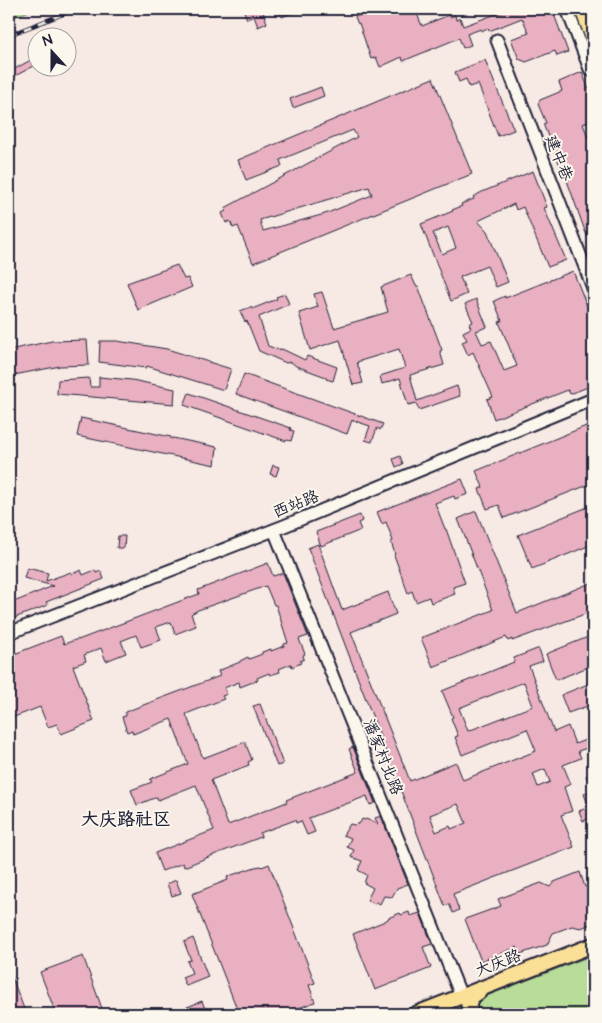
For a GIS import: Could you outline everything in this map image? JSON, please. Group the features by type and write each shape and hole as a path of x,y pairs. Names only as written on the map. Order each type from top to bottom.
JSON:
{"main road":[{"path":"582,9 593,38"},
{"name":"大庆路","path":"416,1014 593,945"},
{"path":"471,1014 468,1003 473,996 486,987"},
{"path":"446,1002 459,1006 462,1014"}],"street":[{"path":"567,9 590,69 593,71"},
{"name":"建中巷","path":"497,40 593,288"},
{"name":"西站路","path":"9,633 274,530 593,399"},
{"name":"潘家村北路","path":"274,530 461,996"}],"green space":[{"path":"9,9 34,9 9,19"},
{"path":"593,955 593,1014 429,1014 451,1006 468,1003"}],"building":[{"path":"243,9 262,9 267,23 258,27 254,16 247,19"},
{"path":"278,9 302,9 282,17"},
{"path":"376,9 415,9 422,26 449,15 450,17 455,15 456,20 460,18 463,26 510,9 552,9 568,52 557,56 555,51 526,62 519,59 511,39 529,33 522,18 489,31 488,28 467,34 471,45 463,48 459,38 403,61 402,57 380,67 376,57 371,59 359,23 355,17"},
{"path":"485,60 514,130 498,136 478,84 469,87 466,79 459,82 455,72"},
{"path":"28,62 28,69 9,79 9,72"},
{"path":"582,72 593,100 593,119 583,124 593,150 593,248 543,124 546,123 538,104 540,100 562,91 559,82"},
{"path":"433,78 472,174 253,263 238,226 233,228 230,221 226,223 222,213 226,211 225,208 357,137 353,130 280,160 282,166 246,180 238,160","holes":["369,187 372,195 325,214 263,231 260,220"]},
{"path":"321,87 324,96 293,108 290,99"},
{"path":"533,171 547,207 544,208 566,260 548,267 523,207 516,210 514,204 478,221 487,231 508,282 496,287 487,266 460,277 467,294 451,301 421,224 453,211 482,192","holes":["448,227 456,248 442,254 433,233"]},
{"path":"177,265 184,279 188,278 192,287 138,310 127,283"},
{"path":"573,271 593,321 593,385 570,394 568,390 494,419 487,399 493,397 473,352 468,355 462,342 467,340 463,332 471,328 469,324 473,322 465,304 476,299 487,327 476,331 482,344 491,341 504,371 517,366 499,322 502,321 494,301"},
{"path":"411,275 416,286 418,286 442,350 440,351 444,365 410,375 417,401 457,386 460,396 419,410 416,403 408,405 400,378 382,384 380,376 405,368 399,349 357,362 363,383 353,385 340,340 310,350 299,313 318,307 314,294 322,292 334,328 388,312 381,287"},
{"path":"285,294 289,304 259,317 268,346 279,350 282,349 305,360 307,356 337,367 333,381 296,366 291,362 286,363 259,351 247,321 245,322 240,311 251,307 252,309"},
{"path":"87,340 89,365 60,366 9,376 9,350 52,341"},
{"path":"100,341 117,341 167,349 231,369 224,390 147,366 146,368 99,362"},
{"path":"244,374 383,424 380,430 377,428 372,442 365,440 370,426 352,420 347,434 236,394"},
{"path":"99,377 132,380 175,389 174,404 57,394 58,380 89,378 90,387 99,387"},
{"path":"189,393 291,428 290,430 294,431 291,441 286,441 184,405"},
{"path":"81,418 171,437 171,439 217,447 215,465 77,436"},
{"path":"591,424 589,431 593,441 593,483 504,518 499,505 487,509 479,489 483,487 476,471"},
{"path":"400,456 403,464 396,467 393,459"},
{"path":"273,465 279,467 276,476 270,474"},
{"path":"462,479 468,494 455,499 454,496 435,503 465,583 453,587 455,594 431,603 429,597 416,602 412,591 408,593 394,555 391,542 393,541 386,522 382,524 377,512"},
{"path":"593,505 593,544 532,569 518,535"},
{"path":"476,511 517,613 593,582 593,611 512,641 512,639 508,641 506,637 433,667 421,638 493,610 458,519"},
{"path":"360,515 362,521 358,523 361,530 321,546 316,532"},
{"path":"118,536 125,536 124,548 117,548"},
{"path":"318,544 342,610 388,592 396,614 351,632 410,781 456,762 463,780 536,751 527,729 462,755 455,737 458,736 451,718 453,717 442,691 514,662 514,658 539,649 543,661 529,666 554,732 568,726 575,744 593,737 593,746 578,751 581,758 563,765 571,784 564,787 572,811 561,815 574,847 453,894 459,910 453,913 449,904 445,906 308,548","holes":["524,682 533,706 468,731 459,708","545,769 550,782 538,787 533,774","458,804 466,823 451,829 450,826 436,832 430,815"]},
{"path":"268,563 273,576 283,573 308,636 299,639 305,654 303,655 304,659 300,661 301,663 292,667 291,664 279,669 280,672 270,675 269,673 257,678 258,680 240,687 239,682 224,688 227,694 222,696 224,699 186,714 203,758 245,742 252,760 248,762 249,765 211,780 228,825 358,772 349,749 353,747 375,803 370,805 367,796 309,818 315,832 307,835 301,821 296,823 295,820 260,833 261,837 184,867 183,863 162,871 155,853 214,830 196,785 158,800 157,797 137,805 131,790 152,782 150,779 188,764 171,719 133,734 132,730 127,732 122,717 126,716 125,712 220,676 218,671 248,657 249,659 262,654 262,652 271,649 271,651 288,643 276,605 274,605 266,586 198,610 191,614 196,626 175,634 171,622 156,627 161,640 141,647 136,635 121,641 126,653 106,661 101,648 84,655 86,661 73,666 94,721 61,734 57,724 48,727 40,707 9,719 9,656 61,636 64,644 78,640 199,594 198,590"},
{"path":"27,568 48,573 46,581 81,570 83,575 95,570 96,573 101,571 104,579 46,602 48,605 9,620 9,604 53,586 24,578"},
{"path":"593,635 593,665 556,680 546,654"},
{"path":"593,682 593,704 568,713 561,695"},
{"path":"260,704 283,764 277,766 253,706"},
{"path":"593,773 593,817 583,821 579,811 589,807 584,794 592,791 586,776"},
{"path":"381,816 408,884 397,888 392,897 384,896 380,904 376,902 375,904 367,900 373,888 364,883 367,875 358,870 362,861 351,857 354,850 347,847 351,838 343,835 350,824 354,825 360,823 362,819 366,819 378,824 375,818"},
{"path":"269,864 315,983 309,985 315,1002 283,1014 239,1014 192,894 228,880 227,877 232,875"},
{"path":"580,872 585,887 588,886 591,894 593,893 593,923 581,928 572,926 553,933 547,945 520,954 517,947 481,961 465,919 501,906 498,899 541,883 550,887 554,882"},
{"path":"176,880 181,893 172,896 167,884"},
{"path":"409,912 410,916 420,913 432,944 423,947 431,968 375,990 353,934 400,913 401,915"},
{"path":"193,938 208,977 186,986 182,977 192,973 187,961 191,960 184,942"},
{"path":"83,956 104,1014 56,1014 40,972"},
{"path":"9,970 26,1014 9,1014"},
{"path":"202,1001 207,1014 170,1014"}],"railway":[{"path":"9,35 76,9"}],"district":[{"name":"大庆路社区","path":"126,819"}]}
